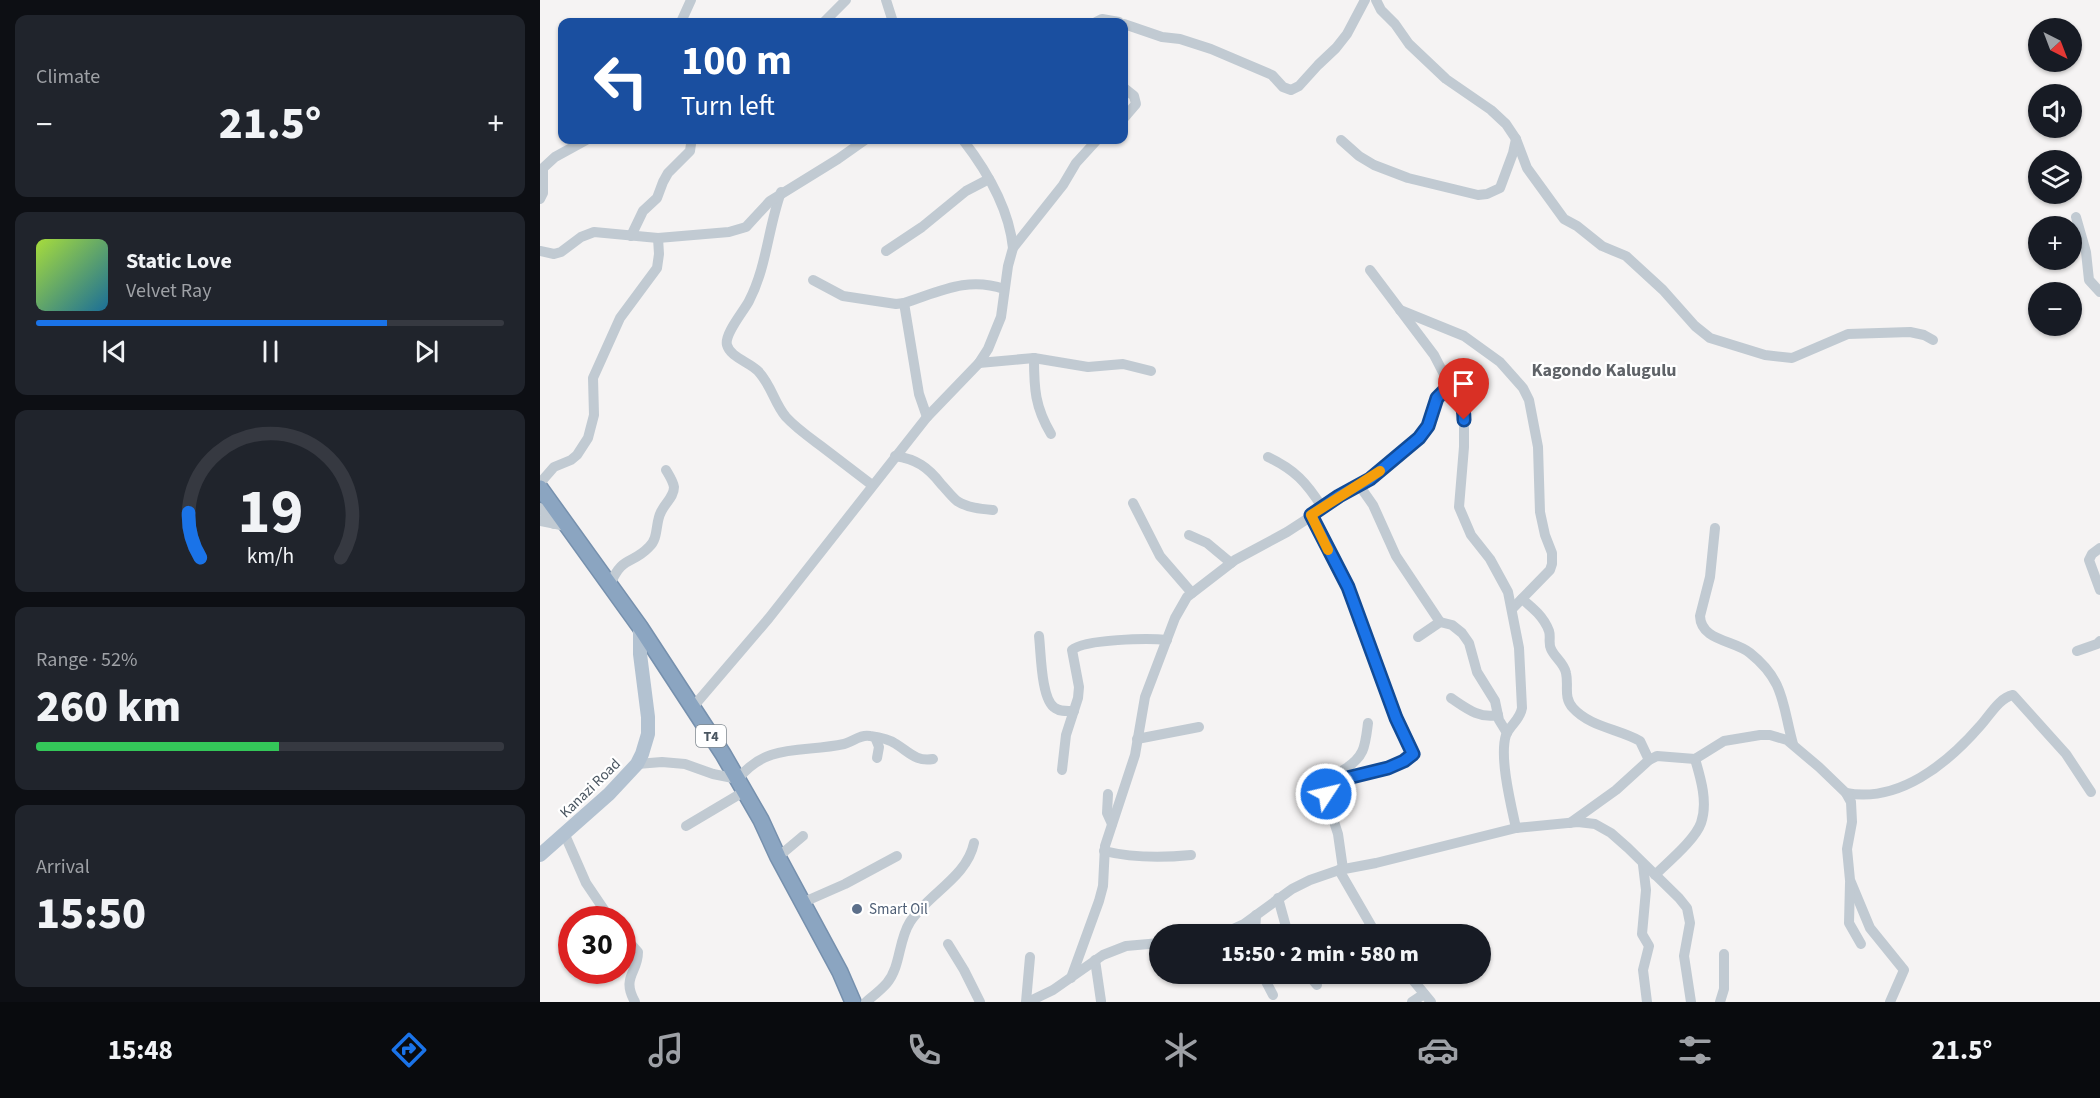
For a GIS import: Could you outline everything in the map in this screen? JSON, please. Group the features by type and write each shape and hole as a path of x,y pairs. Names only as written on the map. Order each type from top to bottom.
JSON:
{"highway":[{"name":"T4","path":"540,488 560,525 610,585 640,627 742,785 840,972 853,1002"}],"main road":[{"name":"Kanazi Road","path":"540,855 609,794 637,764 642,754 648,734 648,717 640,654 640,627"}],"street":[{"path":"683,18 691,0"},
{"path":"828,18 846,0"},
{"path":"886,0 892,18"},
{"path":"1128,25 1162,37 1180,39 1211,49 1272,75 1283,87 1291,90 1299,86 1336,48 1347,34 1365,0"},
{"path":"1377,0 1381,10 1395,24 1409,44 1454,86 1498,116 1515,139 1527,168 1564,219 1602,246 1626,256 1663,290 1695,327 1710,338 1766,355 1792,358 1848,334 1910,332 1933,340"},
{"path":"1128,91 1136,101 1135,107 1128,114"},
{"path":"1341,140 1359,156 1381,169 1452,190 1478,195 1500,188 1513,153 1515,139"},
{"path":"540,199 543,193 543,168 555,157 579,144"},
{"path":"631,236 643,211 657,198 668,173 690,151 692,144"},
{"path":"540,251 554,255 581,237 594,232 658,238 717,233 746,227 770,201 782,192 859,144"},
{"path":"693,707 769,618 927,417 979,363 995,335 1001,317 1004,289 1013,248 1006,214 989,179 966,144"},
{"path":"1013,248 1063,185 1076,163 1093,144"},
{"path":"886,251 938,216 966,191 989,179"},
{"path":"782,192 774,214 758,283 727,338 727,346 731,352 751,364 765,379 779,407 793,424 872,485"},
{"path":"540,483 554,467 577,455 588,438 594,415 593,378 620,318 657,268 658,238"},
{"path":"2082,238 2089,280 2100,292"},
{"path":"1370,270 1434,355 1464,406 1464,447 1459,507 1471,535 1490,559 1508,592 1519,648 1522,708 1521,715 1507,733 1505,751 1506,775 1516,828"},
{"path":"813,280 843,296 896,304 963,284 984,284 1004,289"},
{"path":"904,303 919,394 927,417"},
{"path":"1398,310 1445,327 1476,344 1500,362 1523,388 1529,400 1540,461 1541,520 1552,564 1550,570 1512,609"},
{"path":"979,363 1034,358 1088,367 1124,364 1151,371"},
{"path":"1034,358 1034,382 1038,411 1051,434"},
{"path":"1071,978 1100,901 1104,851 1135,755 1145,698 1175,618 1187,597 1231,563 1267,541 1287,532 1322,507 1384,469 1423,433 1437,398 1447,388 1448,382"},
{"path":"895,456 921,463 934,474 956,500 968,506 993,510"},
{"path":"1268,457 1283,464 1304,480 1322,507"},
{"path":"610,585 621,565 651,546 659,514 673,494 672,480 666,470"},
{"path":"1359,485 1373,505 1396,556 1440,622 1452,625 1469,643 1475,667 1495,701 1498,715 1507,733"},
{"path":"1133,503 1160,556 1192,593"},
{"path":"540,508 560,525"},
{"path":"1311,515 1348,587 1396,718 1413,754 1388,768 1336,780 1328,785"},
{"path":"540,521 560,525"},
{"path":"1715,528 1710,577 1700,622 1713,637 1747,651 1773,675 1793,744"},
{"path":"1189,536 1207,543 1231,563"},
{"path":"2100,548 2092,554 2090,560 2100,590"},
{"path":"1522,599 1538,612 1549,632 1550,648 1564,667 1566,695 1572,707 1580,715 1595,723 1640,741 1649,760"},
{"path":"1418,637 1440,622"},
{"path":"1039,636 1048,699 1057,709 1074,711"},
{"path":"1062,770 1066,735 1079,687 1071,656 1072,650 1075,647 1144,638 1167,640"},
{"path":"2077,651 2097,644 2100,640"},
{"path":"1846,794 1875,795 1917,780 1939,765 1979,727 1995,708 2007,697 2013,695 2067,754 2091,792"},
{"path":"1450,698 1481,716 1498,715"},
{"path":"1368,723 1364,751 1353,764 1332,776 1326,797 1338,834 1341,869 1371,924"},
{"path":"1137,739 1199,727"},
{"path":"686,826 742,785 746,769 763,758 792,749 846,744 863,735 894,742 908,754 919,759 933,759"},
{"path":"1570,823 1657,756 1687,760 1695,759 1724,741 1770,735 1787,740 1846,794 1851,802 1853,810 1847,849 1850,880 1849,923 1861,944"},
{"path":"875,737 879,751 877,758"},
{"path":"1654,875 1701,824 1704,794 1695,759"},
{"path":"637,764 662,762 685,764 742,785"},
{"path":"1108,794 1107,813 1112,824"},
{"path":"1244,924 1278,898 1310,880 1341,869 1376,863 1516,828 1570,823 1595,824 1611,833 1687,908 1690,923 1684,956 1690,1002"},
{"path":"565,835 597,906"},
{"path":"778,857 803,837"},
{"path":"866,1002 887,982 904,933 912,920 967,862 974,843"},
{"path":"1104,851 1126,856 1147,857 1191,855"},
{"path":"804,902 897,856"},
{"path":"1643,865 1646,890 1642,934 1649,946 1643,970 1647,1002"},
{"path":"1850,880 1870,928 1904,970 1890,1002"},
{"path":"1278,898 1285,924"},
{"path":"1256,915 1256,924"},
{"path":"948,944 980,1002"},
{"path":"1030,957 1027,1002 1053,990 1103,955 1126,946 1149,944"},
{"path":"1720,1002 1724,989 1724,954"},
{"path":"1095,960 1101,1001"},
{"path":"630,984 630,993 634,1002"},
{"path":"1268,984 1273,995"},
{"path":"1412,1002 1428,998 1416,984"}],"slow traffic":[{"path":"1328,550 1311,515 1380,471"}],"place":[{"name":"Smart Oil","path":"857,909"}],"district":[{"name":"Kagondo Kalugulu","path":"1604,370"}],"route":[{"path":"1326,794 1331,782 1388,768 1413,754 1396,718 1348,587 1311,515 1370,479 1419,438 1428,426 1434,404 1447,388 1448,382 1457,391 1464,406 1464,420"}]}
